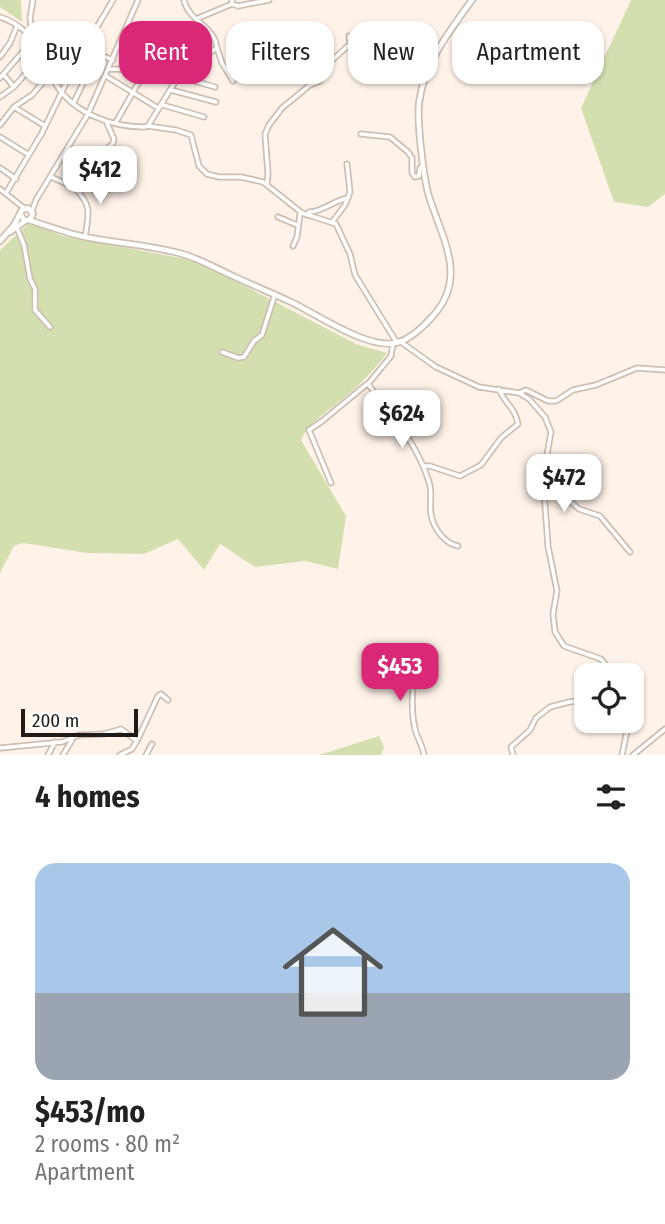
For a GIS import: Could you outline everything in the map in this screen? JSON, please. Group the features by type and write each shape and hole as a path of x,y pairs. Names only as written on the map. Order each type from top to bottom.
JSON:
{"street":[{"path":"30,21 33,0"},
{"path":"101,21 113,0"},
{"path":"129,21 138,0"},
{"path":"184,0 187,11 215,38 226,70"},
{"path":"198,20 232,2 235,6 269,0"},
{"path":"331,483 309,430 368,382 391,356 397,343 418,330 436,313 444,302 449,285 448,246 428,191 419,106 424,77 435,53 472,0"},
{"path":"0,18 21,30"},
{"path":"0,57 17,26"},
{"path":"6,234 27,221 36,200 88,114 119,45"},
{"path":"267,184 265,134 269,125 282,108 323,78 328,64 348,46"},
{"path":"212,51 217,48"},
{"path":"14,87 1,76 21,54"},
{"path":"105,56 113,60"},
{"path":"110,69 143,71 115,123"},
{"path":"106,76 132,93 160,106 204,117"},
{"path":"0,97 21,79"},
{"path":"1,122 14,107 32,96 42,84"},
{"path":"58,84 61,91 88,114 133,127 148,126 191,135 199,166 212,177 251,178 267,184 305,214 333,221 338,226 349,252 355,275 397,343"},
{"path":"6,193 46,126 65,84"},
{"path":"74,102 83,84"},
{"path":"148,126 174,84"},
{"path":"205,84 215,87"},
{"path":"171,90 216,102"},
{"path":"14,107 46,126"},
{"path":"72,186 114,141 106,120"},
{"path":"361,134 392,138 412,158 412,173 415,177 419,176 421,167 425,166"},
{"path":"0,137 29,155"},
{"path":"88,180 92,189 100,193 111,188 116,182 109,167 98,159"},
{"path":"333,221 349,199 350,176 346,170 347,164"},
{"path":"0,168 16,179"},
{"path":"72,186 101,173"},
{"path":"51,177 72,186 88,203 85,237"},
{"path":"0,189 13,200 27,221"},
{"path":"293,246 300,214 320,211 330,203 349,199"},
{"path":"0,241 22,211 36,200"},
{"path":"22,211 32,212 43,224"},
{"path":"278,217 297,225"},
{"path":"27,221 85,237 194,257 366,340 397,343 467,382 486,389 519,393 536,406 548,422 551,432 543,478 548,546 557,591 553,614 555,632 565,646 601,659 604,663"},
{"path":"17,228 22,237 30,279 35,289 36,310 50,327"},
{"path":"222,352 238,358 244,357 254,341 262,335 275,294"},
{"path":"519,393 526,390 548,401 556,401 573,390 637,368 665,370"},
{"path":"368,382 405,430 424,467 432,492 432,518 443,538 458,546"},
{"path":"424,467 430,466 460,476 482,464 501,438 518,424 513,408 499,389"},
{"path":"549,448 548,471 555,488 574,506 600,516 631,552"},
{"path":"419,651 413,682 413,715 415,731 424,755"},
{"path":"120,755 137,741 158,696 161,694 168,700"},
{"path":"513,755 511,747 528,732 536,718 544,711 558,704 574,702"},
{"path":"0,748 55,742 121,729 137,741"},
{"path":"633,755 665,729"},
{"path":"622,755 627,733"},
{"path":"63,755 73,738"},
{"path":"48,755 55,742"},
{"path":"146,755 152,744"},
{"path":"12,755 13,746"},
{"path":"128,751 134,755"}],"green space":[{"path":"0,0 21,0 22,21 21,21 0,7"},
{"path":"631,0 665,0 665,194 648,207 614,202 581,108 592,84 604,84 604,58"},
{"path":"29,223 63,236 197,261 356,344 387,353 357,387 315,422 301,440 346,516 338,569 305,561 255,567 220,544 204,570 178,539 144,554 87,553 23,543 14,546 0,573 0,250"},
{"path":"379,736 384,747 381,755 319,755"}]}
